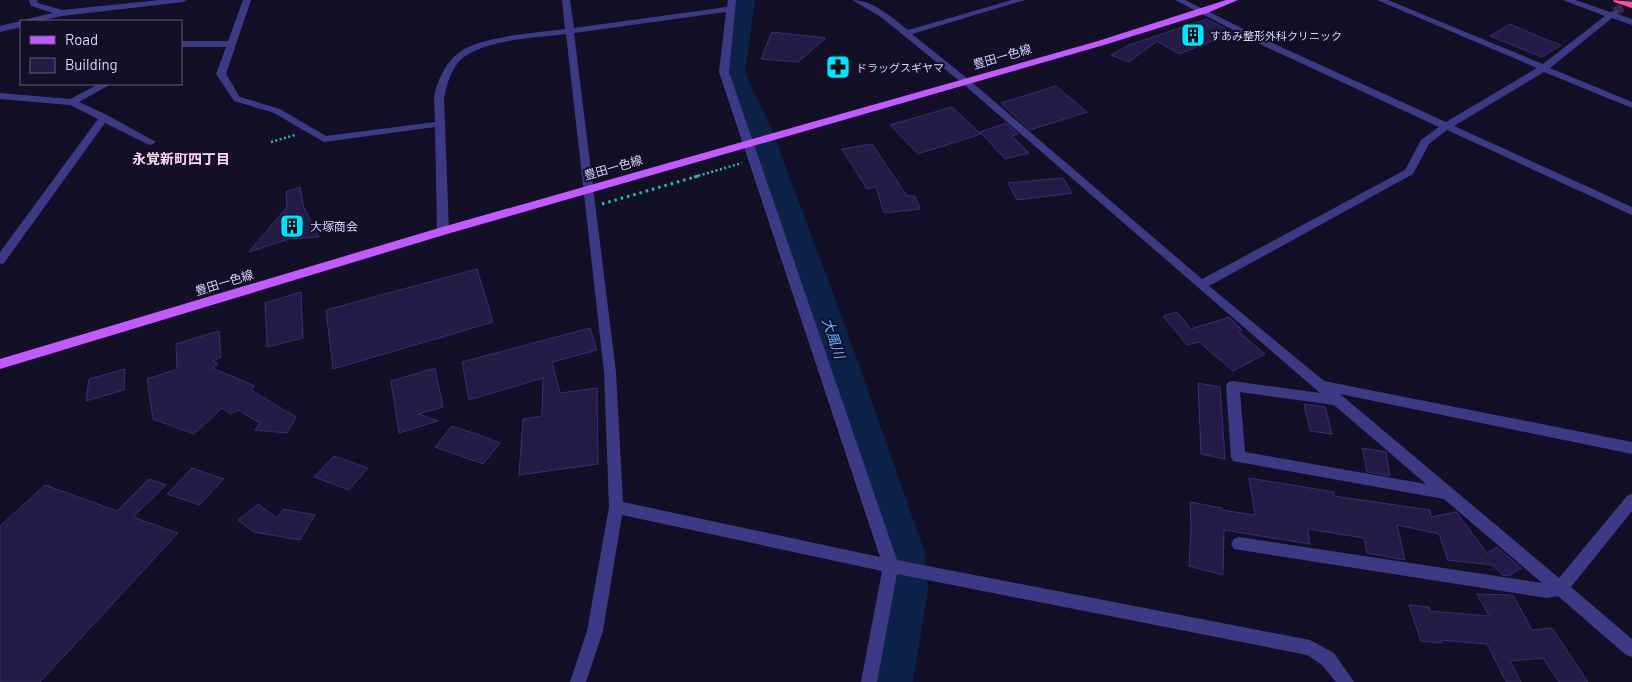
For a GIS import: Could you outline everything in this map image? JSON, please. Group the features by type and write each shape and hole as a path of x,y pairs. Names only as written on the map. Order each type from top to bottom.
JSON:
{"highway":[{"path":"1618,0 1632,5"}],"main road":[{"name":"豊田一色線","path":"0,364 443,230 1204,12 1234,0"}],"street":[{"path":"33,0 34,4 62,13"},
{"path":"34,20 62,13 183,0"},
{"path":"247,0 221,74 237,99 277,111 324,139 439,124"},
{"path":"566,0 592,207 610,372 616,507 595,631 578,682"},
{"path":"856,0 884,15 965,81 1201,285 1451,494 1632,649"},
{"path":"906,33 1021,0"},
{"path":"1179,0 1267,44 1632,211"},
{"path":"1381,0 1632,105"},
{"path":"1567,0 1613,13 1632,22"},
{"path":"443,230 439,98 443,81 460,56 476,48 504,40 732,4 724,72 752,160 891,566 869,682"},
{"path":"1201,285 1409,172 1425,142 1446,126 1544,68 1613,13"},
{"path":"0,29 20,24"},
{"path":"182,44 232,44"},
{"path":"72,102 104,85"},
{"path":"0,96 72,102 151,142"},
{"path":"0,260 104,117"},
{"path":"1340,401 1233,386 1238,457 1451,494"},
{"path":"1322,386 1632,448"},
{"path":"1239,544 1548,591 1560,588 1632,500"},
{"path":"616,507 891,566 1310,648 1328,659 1346,682"}],"path":[{"path":"271,142 310,131"},
{"path":"592,207 752,160"}],"building":[{"name":"すあみ整形外科クリニック","path":"1207,19 1233,33 1179,54 1157,41 1129,62 1111,55 1129,45"},
{"path":"1510,24 1561,45 1542,57 1490,36"},
{"path":"772,32 826,38 798,62 761,59"},
{"path":"1056,86 1087,112 1030,130 1001,103"},
{"path":"952,107 981,134 918,154 890,125"},
{"path":"1006,123 1018,134 1012,136 1029,153 1005,159 980,132"},
{"path":"872,144 907,196 915,196 920,209 884,213 876,187 867,189 842,149"},
{"path":"1063,178 1072,193 1017,200 1008,183"},
{"name":"大塚商会","path":"300,187 304,208 319,237 289,239 249,252 287,207 286,192"},
{"path":"477,269 493,322 333,369 326,310"},
{"path":"301,292 303,338 267,347 265,303"},
{"path":"1177,312 1191,329 1229,317 1242,330 1238,331 1265,354 1233,371 1199,342 1187,345 1163,316"},
{"path":"590,328 597,350 552,362 560,393 597,388 598,464 519,475 523,419 542,416 543,378 469,400 462,362"},
{"path":"219,331 221,357 213,361 218,364 212,368 255,386 251,390 296,417 287,433 255,430 260,423 238,410 231,414 222,408 194,434 153,419 147,379 177,369 176,344"},
{"path":"435,368 443,407 418,414 438,421 399,433 391,381"},
{"path":"125,369 124,390 86,401 89,379"},
{"path":"1198,383 1220,387 1225,459 1201,454"},
{"path":"1304,404 1325,407 1332,434 1310,431"},
{"path":"452,426 500,443 483,464 435,447"},
{"path":"1362,448 1386,452 1390,476 1367,472"},
{"path":"334,456 368,468 349,490 314,477"},
{"path":"192,468 224,479 199,505 167,494"},
{"path":"1249,478 1334,492 1334,496 1430,510 1431,517 1456,512 1487,553 1497,547 1521,568 1509,576 1503,575 1492,565 1448,560 1439,534 1397,525 1405,560 1367,553 1364,538 1308,529 1310,544 1224,530 1223,575 1189,566 1190,502 1222,508 1222,510 1255,515"},
{"path":"149,479 166,485 133,517 178,533 40,682 0,682 0,526 45,485 117,511"},
{"path":"258,504 277,518 283,509 315,515 300,540 254,532 238,520"},
{"path":"1477,594 1513,595 1532,630 1552,628 1588,682 1559,682 1543,658 1510,661 1521,682 1506,682 1487,644 1440,640 1442,643 1421,641 1409,605 1429,607 1430,611 1489,616"}],"waterway":[{"name":"大風川","path":"745,0 734,73 758,125 827,317 906,553 909,590 892,682"}],"tunnel":[{"path":"1615,12 1632,1"}],"place":[{"name":"すあみ整形外科クリニック","path":"1193,35"},
{"name":"ドラッグスギヤマ","path":"838,67"},
{"name":"大塚商会","path":"292,226"}],"district":[{"name":"永覚新町四丁目","path":"181,158"}]}
